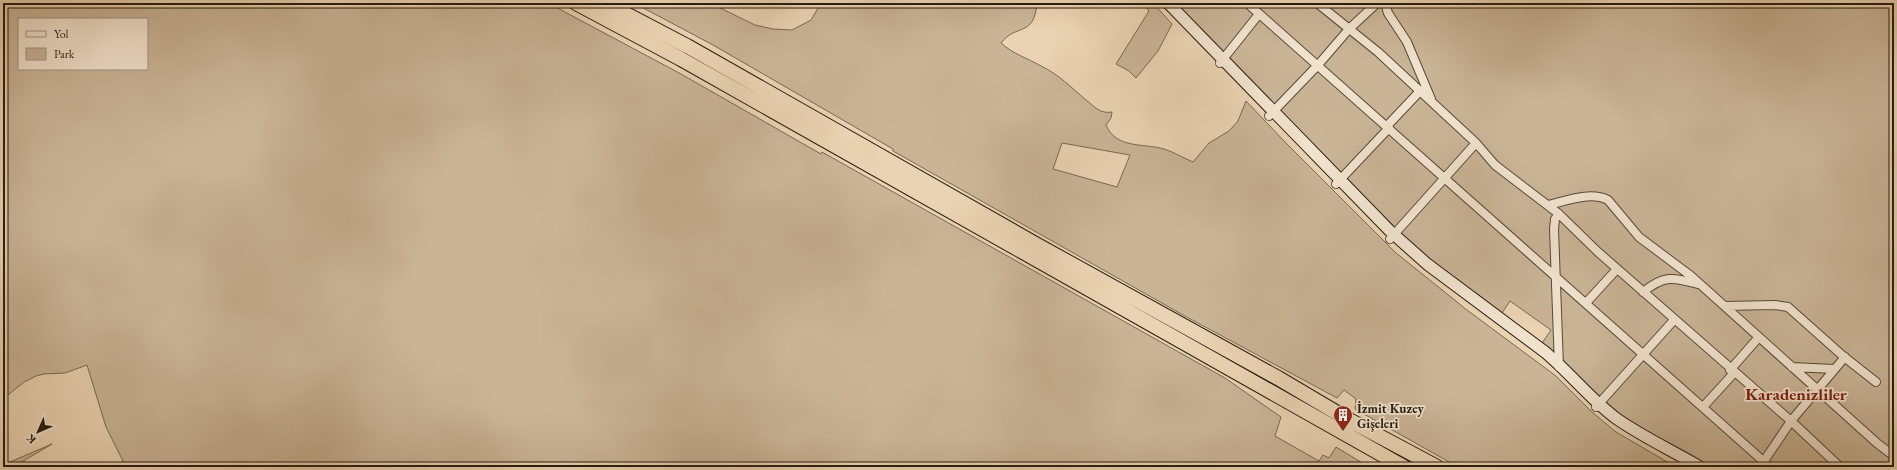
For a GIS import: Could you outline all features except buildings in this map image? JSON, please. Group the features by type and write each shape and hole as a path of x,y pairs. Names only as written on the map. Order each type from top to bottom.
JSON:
{"highway":[{"path":"576,3 681,58 1404,467"},
{"path":"605,3 687,46 1039,246 1278,378 1349,420 1437,467"}],"main road":[{"path":"1160,3 1221,61"},
{"path":"1168,3 1271,114 1425,269 1559,368 1597,405 1607,418 1632,436 1689,467"},
{"path":"1597,405 1617,419 1700,467"}],"street":[{"path":"1247,3 1767,464 1791,421 1844,357"},
{"path":"1317,3 1378,52 1476,142 1495,165 1559,214 1617,269 1791,421 1840,467"},
{"path":"1271,114 1318,65 1349,29 1377,3"},
{"path":"1385,3 1388,13 1407,42 1432,102"},
{"path":"1221,61 1259,14"},
{"path":"1338,182 1420,91"},
{"path":"1392,237 1446,178 1476,142"},
{"path":"1548,205 1591,196 1602,197 1608,200 1639,237 1700,284 1878,444 1894,456"},
{"path":"1559,214 1555,219 1554,230 1559,368"},
{"path":"1586,303 1617,269"},
{"path":"1643,292 1658,281 1667,278 1700,284"},
{"path":"1725,306 1788,307 1844,357 1876,382"},
{"path":"1597,405 1674,320"},
{"path":"1703,407 1759,338"},
{"path":"1792,367 1834,369"}],"green space":[{"path":"3,3 548,3 681,74 821,154 822,152 1225,378 1281,417 1275,436 1319,461 1323,455 1329,458 1336,447 1364,464 1363,467 115,467 123,461 106,427 87,365 65,373 36,376 24,382 3,399"},
{"path":"634,3 710,3 755,25 773,29 792,30 811,20 821,3 907,3 912,5 915,3 1037,3 1035,14 1028,26 1013,33 1001,43 1015,53 1053,73 1098,109 1104,112 1112,112 1111,118 1106,125 1116,138 1131,144 1164,149 1193,162 1209,143 1229,131 1238,121 1246,101 1396,253 1467,310 1556,376 1592,412 1616,432 1676,467 1458,467 1355,409 1356,399 1344,390 1337,398 1183,315 893,151 893,149 713,45","holes":["1062,143 1130,155 1117,187 1053,169"]},
{"path":"1143,3 1153,3 1172,24 1158,51 1136,78 1129,71 1116,64 1149,11"},
{"path":"1174,3 1894,3 1894,467 1709,467 1631,422 1605,405 1540,346 1551,330 1510,301 1500,316 1413,249"},
{"path":"52,444 13,467 3,467 3,465"}],"place":[{"name":"İzmit Kuzey Gişeleri","path":"1343,432"}],"district":[{"name":"Karadenizliler","path":"1796,394"}]}
